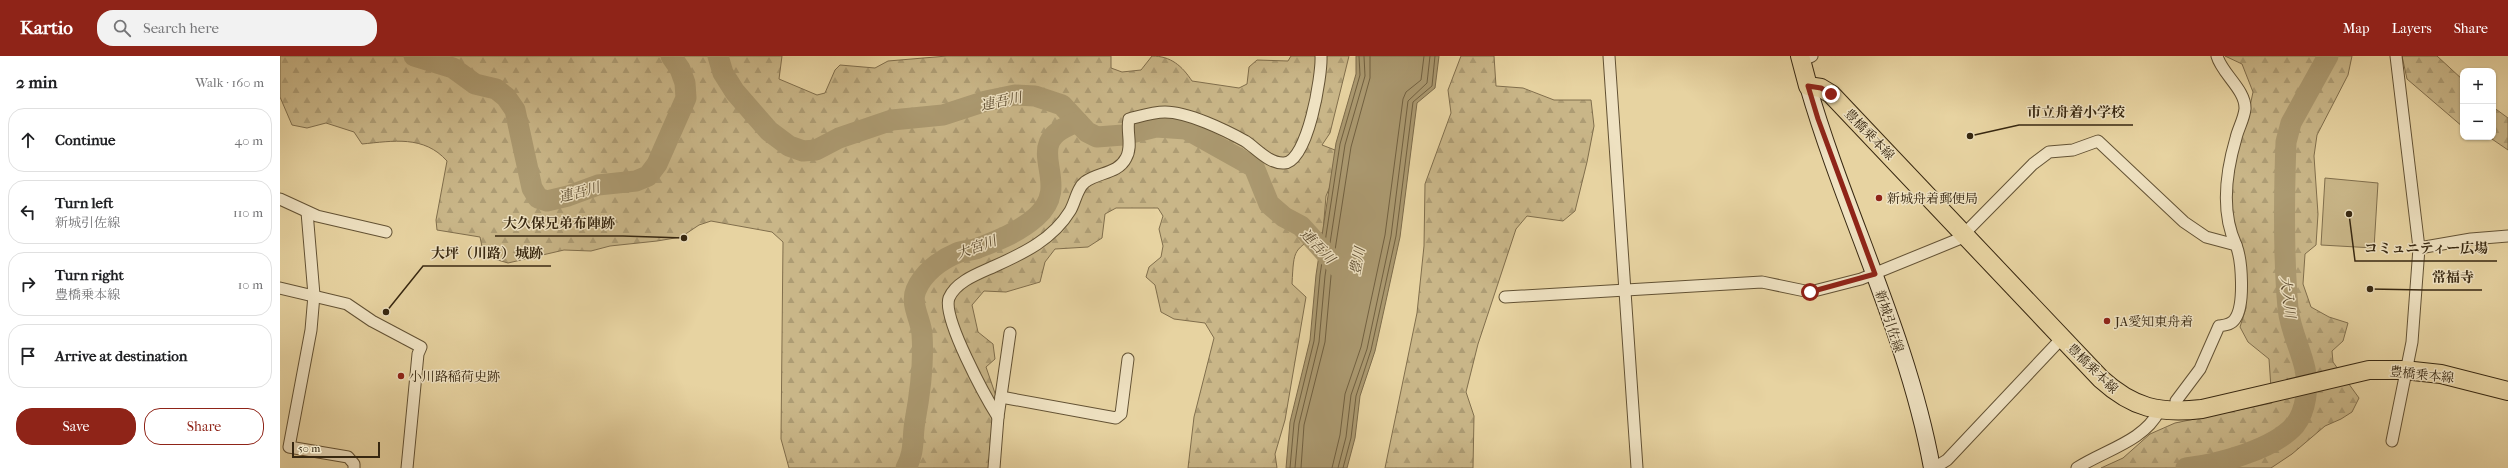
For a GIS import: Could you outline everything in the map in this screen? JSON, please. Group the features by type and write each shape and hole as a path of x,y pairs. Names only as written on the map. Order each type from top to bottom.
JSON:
{"main road":[{"path":"1804,58 1808,86"},
{"name":"豊橋乗本線","path":"1808,86 1821,88 1831,94 2114,391 2136,404 2168,411 2202,409 2369,370 2404,370 2442,374 2508,391"},
{"name":"新城引佐線","path":"1808,86 1818,119 1875,274 1925,430 1933,468"}],"street":[{"path":"998,417 986,398 952,325 948,311 949,298 958,287 972,276 1022,254 1054,232 1070,211 1085,182 1118,167 1126,158 1130,144 1128,126 1129,119 1153,113 1167,112 1197,120 1244,141 1274,161 1284,163 1290,161 1304,141 1319,91 1322,72 1321,56"},
{"path":"1609,56 1637,468"},
{"path":"2078,468 2096,456 2122,445 2168,411 2200,370 2218,326 2230,324 2236,318 2239,305 2242,258 2229,229 2226,195 2232,157 2245,108 2242,96 2224,71 2217,56"},
{"path":"2392,441 2404,370 2412,342 2419,248 2396,56"},
{"path":"1505,297 1762,282 1810,292 1875,274 1965,234 2033,164 2049,152 2073,150 2098,141 2184,222 2206,237 2236,245"},
{"path":"280,199 307,212 386,232"},
{"path":"307,212 306,216 314,295 310,330 289,447 348,458 354,464 354,468"},
{"path":"2419,248 2471,239 2508,236"},
{"path":"280,288 347,304 399,336 421,347 418,354 407,468"},
{"path":"994,468 998,417 1010,333"},
{"path":"1933,468 1947,460 2062,338"},
{"path":"1001,397 1116,418 1121,414 1128,359"}],"green space":[{"path":"280,56 782,56 779,79 817,95 825,93 835,70 840,65 875,68 888,61 947,56 1111,56 1111,68 1122,72 1141,70 1152,56 1159,56 1180,66 1192,81 1239,88 1247,84 1249,67 1257,60 1288,61 1291,56 1349,56 1330,133 1322,145 1335,150 1339,166 1326,196 1323,232 1297,251 1293,263 1292,284 1306,297 1285,420 1275,454 1277,468 1188,468 1194,417 1214,338 1205,323 1174,319 1161,312 1155,285 1146,277 1149,267 1161,257 1163,246 1159,229 1163,216 1158,208 1116,208 1105,214 1102,238 1088,247 1055,249 1045,262 1040,282 1006,292 984,291 972,305 978,332 993,344 995,359 986,367 998,402 991,468 789,468 781,439 783,242 772,232 711,221 699,225 681,237 657,241 610,246 591,251 564,250 508,263 484,256 480,237 437,230 436,220 447,161 438,153 418,143 396,141 362,144 354,132 326,123 307,128 292,125 280,97"},
{"path":"1461,56 1494,56 1496,86 1523,88 1554,100 1591,100 1594,126 1575,211 1563,221 1527,216 1516,229 1478,344 1466,392 1474,416 1473,468 1385,468 1417,313 1424,246 1425,184 1451,113 1448,90"},
{"path":"2225,56 2352,56 2348,75 2317,135 2314,156 2318,214 2316,245 2305,254 2303,284 2311,307 2329,317 2348,323 2343,341 2332,351 2333,362 2359,398 2352,412 2325,426 2292,454 2271,468 2101,468 2123,458 2150,434 2175,423 2272,403 2269,359 2248,342 2240,327 2246,308 2244,267 2233,243 2230,201 2237,141 2249,111 2253,92 2242,64"},
{"path":"2402,56 2437,56 2460,77 2460,124 2407,79"},
{"path":"2496,109 2508,118 2508,150 2493,140 2496,140"},
{"path":"2325,178 2378,183 2374,248 2321,245"}],"water":[{"name":"豊川","path":"1356,56 1439,56 1435,88 1417,103 1400,237 1375,351 1360,396 1355,438 1347,468 1286,468 1290,422 1310,340 1316,275 1336,143 1356,74"}],"waterway":[{"name":"連吾川","path":"414,56 453,68 475,84 496,89 506,97 515,110 532,188 538,198 547,201 568,196 598,185 636,181 648,176 657,164 686,98 685,83 680,69 671,56"},
{"name":"連吾川","path":"718,56 723,73 735,92 769,131 789,146 803,151 816,150 839,138 892,120 943,115 986,101 1015,95 1035,96 1062,105 1087,132 1097,137 1123,135 1156,127 1186,129 1254,167 1269,204 1284,217 1301,226 1340,269"},
{"name":"大入川","path":"2186,468 2229,459 2259,449 2285,434 2295,425 2302,413 2306,398 2307,383 2303,362 2289,316 2286,287 2284,225 2286,142 2291,123 2328,56"},
{"name":"大宮川","path":"906,468 912,451 922,367 922,334 914,301 916,290 923,278 944,259 962,251 975,249 1001,239 1023,227 1036,217 1047,203 1051,190 1047,152 1050,141 1060,131 1078,122"}],"place":[{"name":"市立舟着小学校","path":"1970,136"},
{"name":"新城舟着郵便局","path":"1879,198"},
{"name":"コミュニティー広場","path":"2349,214"},
{"name":"大久保兄弟布陣跡","path":"684,238"},
{"name":"常福寺","path":"2370,289"},
{"name":"大坪（川路）城跡","path":"386,312"},
{"name":"JA愛知東舟着","path":"2107,321"},
{"name":"小川路稲荷史跡","path":"401,376"}],"route":[{"path":"1810,292 1875,274 1818,119 1808,86 1821,88 1831,94"}]}
